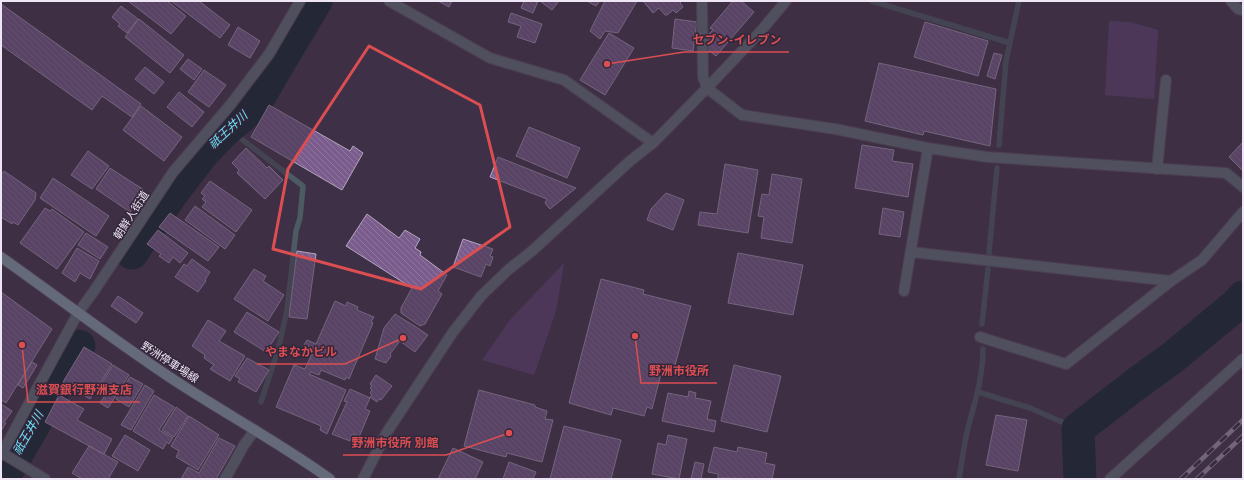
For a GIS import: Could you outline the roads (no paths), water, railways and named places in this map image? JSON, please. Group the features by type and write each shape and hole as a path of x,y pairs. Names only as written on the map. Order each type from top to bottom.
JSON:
{"main road":[{"name":"野洲停車場線","path":"1,257 96,326 175,380 307,462 330,479"}],"street":[{"name":"朝鮮人街道","path":"4,456 78,313 173,172 231,104 269,54 300,1"},
{"path":"389,1 490,58 564,80 653,143"},
{"path":"702,1 703,77 708,88 742,115 835,129 928,148 987,157 1226,173 1243,187"},
{"path":"363,479 387,432 453,332 481,296 508,270 532,252 630,161 653,143 708,88 760,32 786,1"},
{"path":"1231,1 1238,9 1243,10"},
{"path":"1157,169 1166,80"},
{"path":"904,291 928,148"},
{"path":"980,337 1066,364 1171,281 1202,260 1243,212"},
{"path":"911,252 1171,281"},
{"path":"1110,479 1243,359"},
{"path":"225,479 244,445 255,430"},
{"path":"4,456 45,479"}],"waterway":[{"name":"祇王井川","path":"132,253 173,192 203,153 223,132 254,106 316,1"},
{"path":"872,1 1010,43"},
{"path":"999,145 1006,61 1019,1"},
{"path":"227,128 303,186 287,310 278,350 261,402"},
{"path":"989,253 997,168"},
{"path":"982,324 988,269"},
{"path":"1080,479 1078,429 1172,358 1236,305 1243,297"},
{"name":"祇王井川","path":"2,479 79,346"},
{"path":"959,479 967,434 980,379 983,349"},
{"path":"978,392 1030,408 1078,429"}],"railway":[{"path":"1181,479 1243,420"},
{"path":"1197,479 1243,436"}],"place":[{"name":"セブン-イレブン","path":"607,64"},
{"name":"野洲市役所","path":"635,336"},
{"name":"やまなかビル","path":"403,338"},
{"name":"滋賀銀行野洲支店","path":"22,345"},
{"name":"野洲市役所 別館","path":"509,433"}]}
